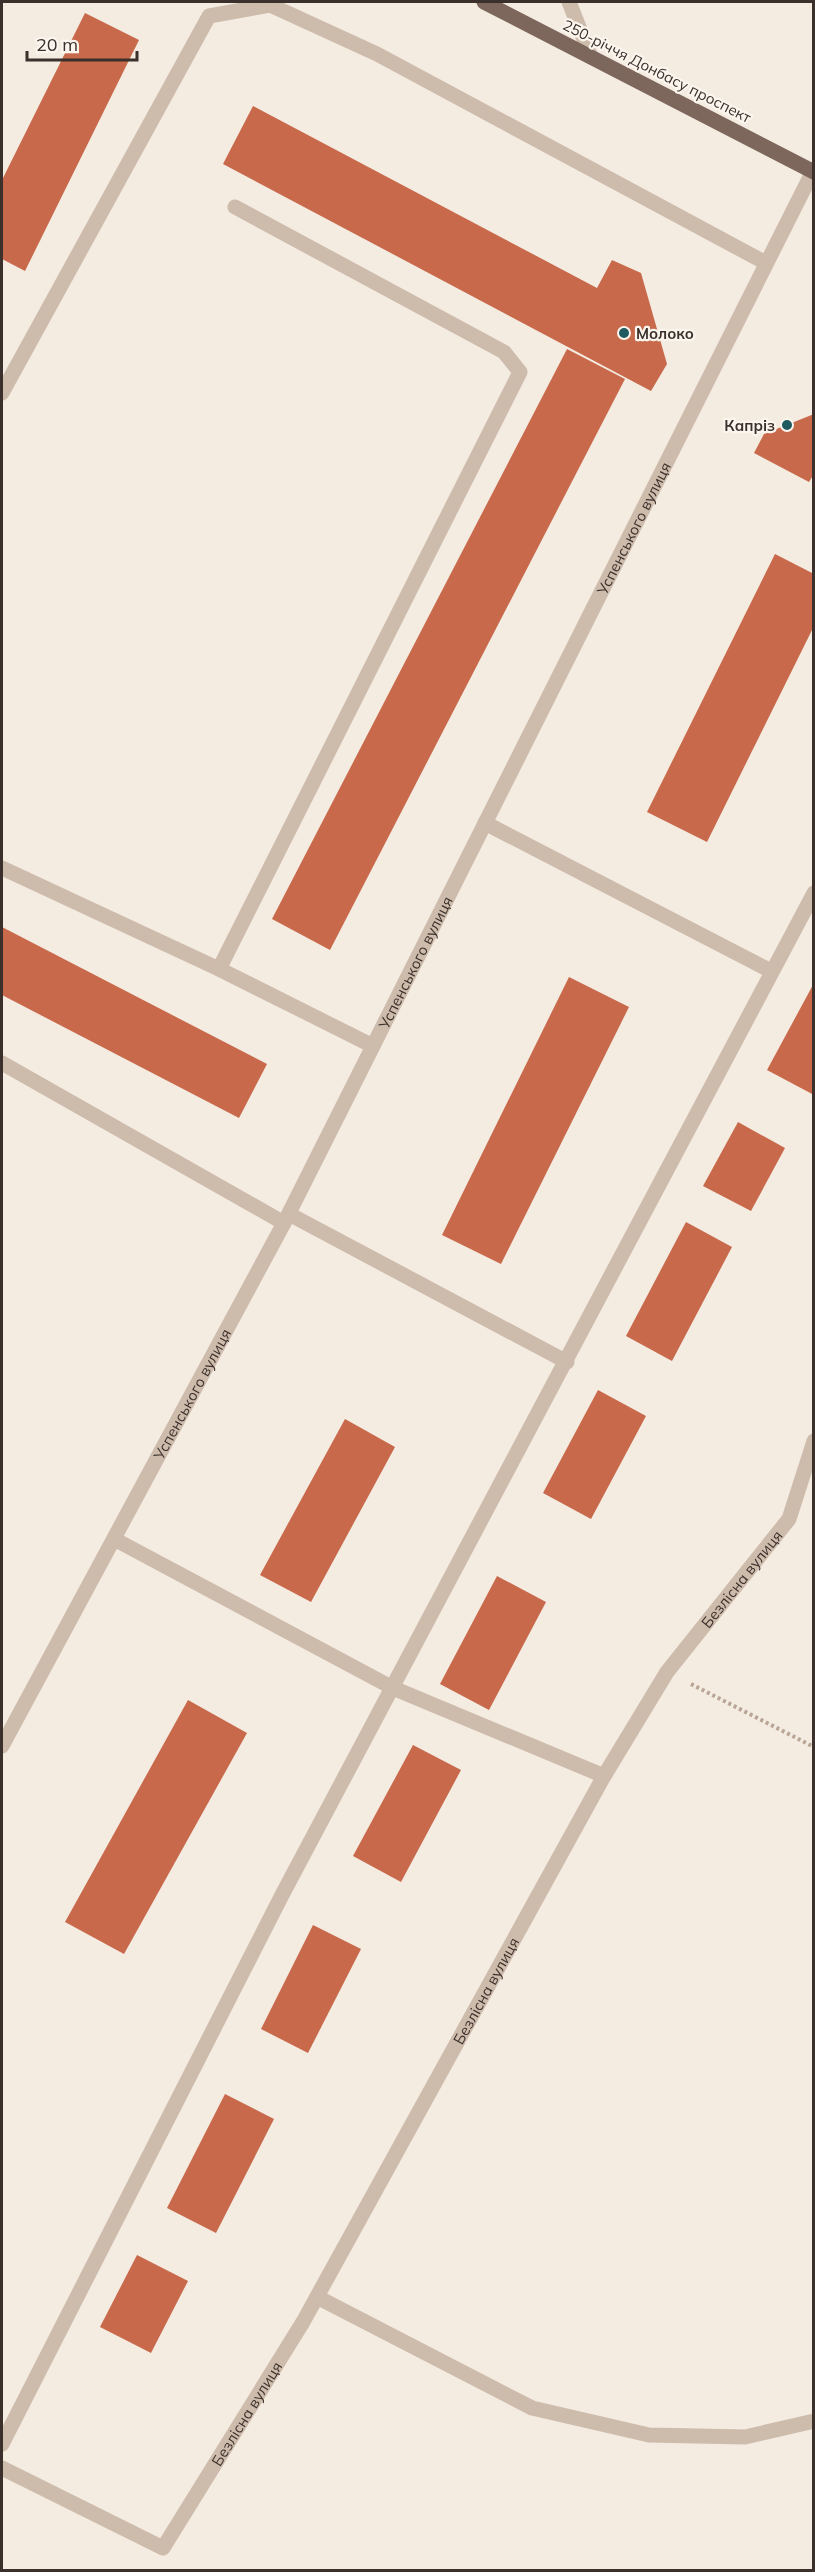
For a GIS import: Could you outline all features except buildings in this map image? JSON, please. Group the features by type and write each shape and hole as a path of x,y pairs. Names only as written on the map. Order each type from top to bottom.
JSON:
{"main road":[{"name":"250-річчя Донбасу проспект","path":"484,2 813,171"}],"street":[{"path":"569,2 591,57"},
{"path":"2,393 209,16 270,5 377,54 766,263"},
{"name":"Успенського вулиця","path":"2,1746 286,1219 813,171"},
{"path":"219,969 520,372 504,352 235,207"},
{"path":"485,823 771,971"},
{"path":"2,868 219,969 373,1046"},
{"path":"2,2444 282,1895 567,1362 813,893"},
{"path":"2,1063 286,1219 567,1362"},
{"name":"Безлісна вулиця","path":"2,2468 164,2548 317,2297 604,1776 667,1672 789,1519 813,1441"},
{"path":"114,1539 393,1688 604,1776"},
{"path":"317,2297 532,2408 649,2434 745,2437 813,2421"}],"path":[{"path":"667,1672 813,1747"}],"place":[{"name":"Молоко","path":"624,333"},
{"name":"Капріз","path":"787,425"}]}
